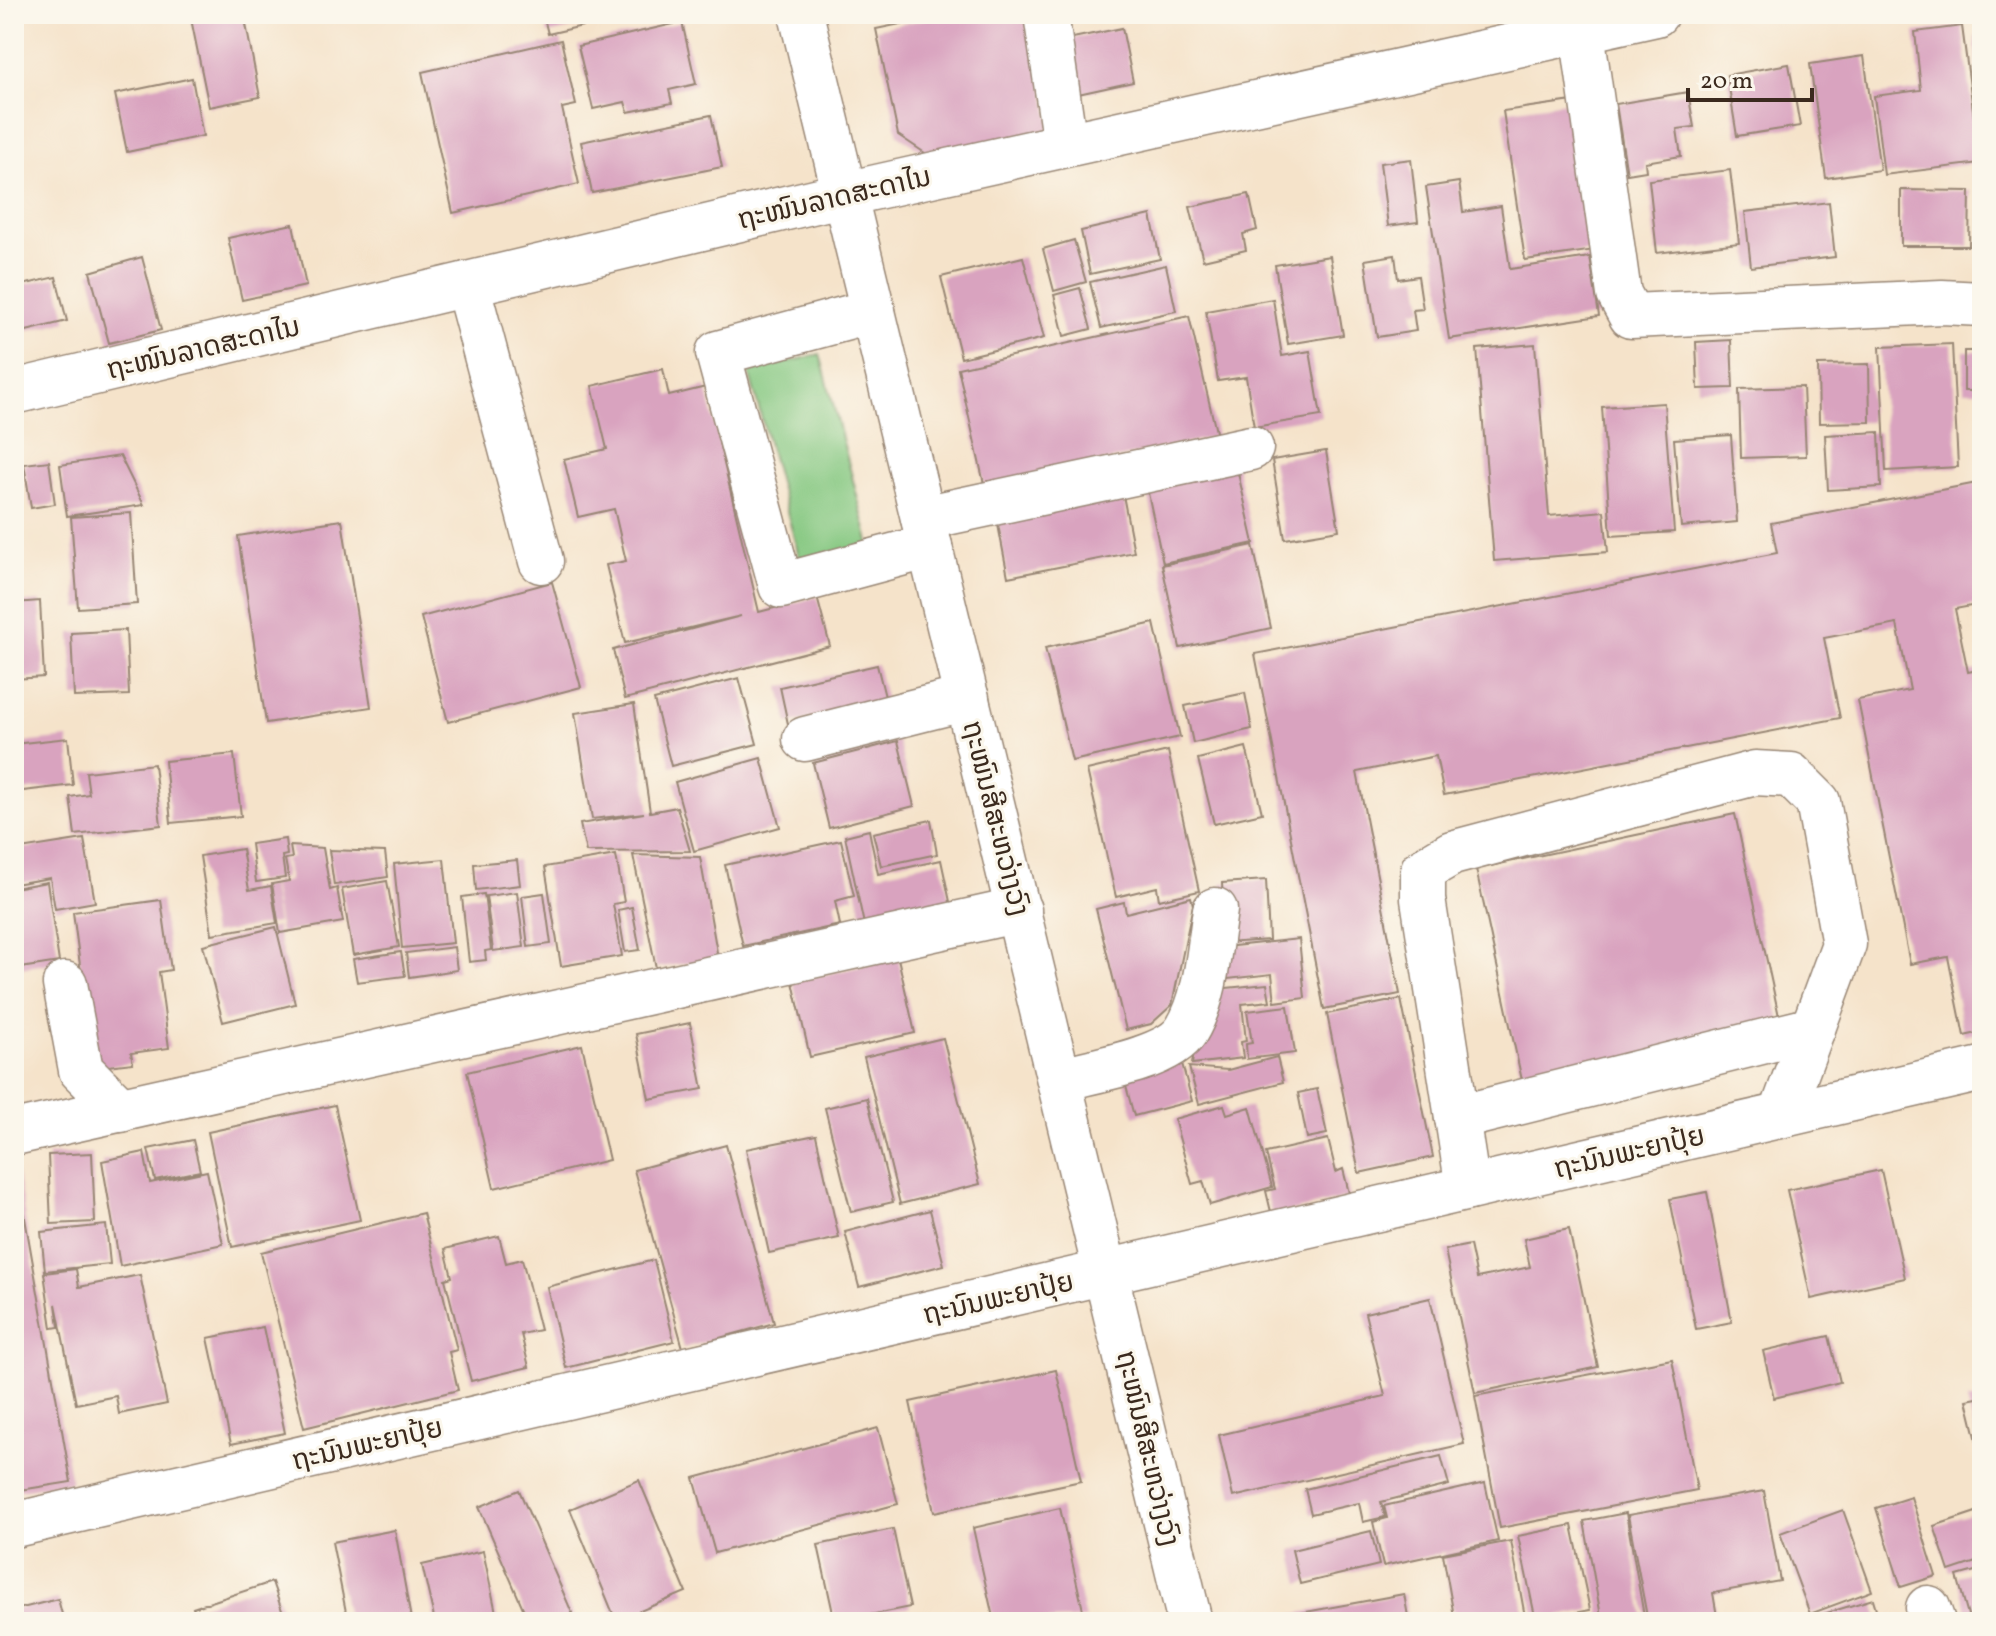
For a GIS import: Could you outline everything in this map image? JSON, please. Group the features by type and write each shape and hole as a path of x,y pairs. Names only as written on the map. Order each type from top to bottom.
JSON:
{"street":[{"name":"ຖະໜົນສີສະຫວ່າງວົງ","path":"801,14 1108,1271 1190,1622"},
{"path":"1046,14 1065,144"},
{"name":"ຖະໜົນລາດສະດາໄນ","path":"14,392 1563,27 1656,14"},
{"path":"1563,27 1619,294 1631,316 1942,302 1982,304"},
{"path":"467,284 541,561"},
{"path":"873,311 718,353 781,586 927,532 1251,448"},
{"path":"805,739 967,698"},
{"path":"1468,1188 1423,899 1423,870 1452,853 1755,773 1791,775 1818,802 1844,944 1781,1115"},
{"path":"14,1133 1019,910"},
{"path":"1060,1079 1149,1057 1186,1033 1204,980 1215,910"},
{"path":"65,984 81,1070 121,1110"},
{"path":"1457,1118 1813,1029"},
{"name":"ຖະນົນພະຍາປຸ້ຍ","path":"14,1525 1982,1069"}],"green space":[{"path":"820,354 872,553 803,571 749,372"}],"building":[{"path":"190,14 244,14 260,97 209,107"},
{"path":"543,14 630,14 630,15 548,34"},
{"path":"949,14 1027,14 1052,129 928,155 898,135 876,29"},
{"path":"682,22 696,84 669,90 672,103 628,112 625,102 593,109 578,46"},
{"path":"1962,26 1980,163 1884,175 1874,96 1921,90 1915,32"},
{"path":"1122,28 1133,82 1069,96 1058,41"},
{"path":"1975,37 1982,37 1982,141 1980,141"},
{"path":"561,40 576,105 562,108 579,184 453,213 422,72"},
{"path":"1864,56 1880,170 1826,178 1810,64"},
{"path":"1789,64 1800,126 1737,136 1727,75"},
{"path":"192,78 203,136 127,152 115,94"},
{"path":"1688,92 1694,127 1677,129 1681,156 1645,162 1646,171 1627,174 1616,104"},
{"path":"1573,101 1595,250 1525,260 1503,111"},
{"path":"711,115 722,167 592,193 581,142"},
{"path":"1411,159 1418,222 1388,226 1380,163"},
{"path":"1730,170 1739,243 1657,253 1649,180"},
{"path":"1459,182 1463,212 1501,206 1510,269 1590,257 1599,316 1449,339 1426,187"},
{"path":"1901,190 1970,191 1969,246 1901,246"},
{"path":"1249,194 1257,230 1243,234 1246,250 1203,260 1190,207"},
{"path":"1829,202 1835,257 1751,267 1745,212"},
{"path":"1151,215 1160,259 1090,274 1081,231"},
{"path":"293,224 306,286 242,300 228,238"},
{"path":"1074,240 1086,282 1054,291 1043,249"},
{"path":"1395,255 1398,279 1418,276 1423,309 1413,310 1416,331 1377,337 1365,260"},
{"path":"1330,256 1343,335 1288,344 1275,265"},
{"path":"142,257 161,330 109,343 90,272"},
{"path":"1023,257 1044,338 961,358 941,277"},
{"path":"1166,265 1176,311 1101,328 1090,282"},
{"path":"56,277 67,321 14,334 14,287"},
{"path":"1080,288 1091,329 1064,336 1054,295"},
{"path":"1273,299 1282,356 1310,351 1321,416 1254,427 1246,377 1218,381 1206,311"},
{"path":"1189,316 1217,436 985,488 958,368"},
{"path":"1731,340 1733,388 1698,389 1696,342"},
{"path":"1535,344 1549,516 1604,511 1608,552 1494,561 1477,349"},
{"path":"1952,344 1958,467 1886,471 1880,347"},
{"path":"1964,351 1982,351 1982,391 1964,391"},
{"path":"1869,364 1870,422 1819,423 1818,365"},
{"path":"663,369 669,396 706,387 759,612 817,597 830,646 625,699 613,650 741,616 625,643 606,565 626,561 614,509 578,517 564,459 607,449 592,386"},
{"path":"1803,387 1806,456 1741,458 1739,389"},
{"path":"1664,403 1674,532 1611,536 1602,407"},
{"path":"1879,432 1881,487 1828,490 1825,435"},
{"path":"1731,435 1737,522 1681,527 1674,439"},
{"path":"1326,451 1339,530 1285,539 1272,460"},
{"path":"120,456 144,505 67,516 60,465"},
{"path":"1235,460 1254,543 1163,563 1145,479"},
{"path":"49,461 55,504 31,508 24,464"},
{"path":"1982,482 1982,604 1955,609 1968,672 1982,669 1982,1032 1964,1036 1948,957 1910,964 1858,700 1910,690 1897,624 1824,638 1840,718 1444,795 1436,756 1357,772 1400,994 1324,1009 1255,654 1777,553 1771,523"},
{"path":"1122,490 1134,552 1008,577 996,514"},
{"path":"131,513 137,604 78,608 71,517"},
{"path":"342,520 371,707 266,723 238,536"},
{"path":"1253,545 1271,628 1180,648 1162,565"},
{"path":"552,582 581,687 448,722 421,617"},
{"path":"40,601 44,677 14,679 14,603"},
{"path":"1154,623 1180,737 1072,761 1045,648"},
{"path":"126,630 129,695 74,697 71,633"},
{"path":"877,665 886,701 788,724 780,687"},
{"path":"739,678 757,744 671,766 654,700"},
{"path":"1245,693 1252,729 1193,743 1185,706"},
{"path":"634,704 650,812 677,807 690,851 586,852 580,824 644,813 592,819 575,713"},
{"path":"68,738 73,785 14,792 14,744"},
{"path":"898,741 914,806 829,828 813,763"},
{"path":"1246,747 1262,813 1214,824 1198,759"},
{"path":"1168,751 1199,891 1159,900 1157,887 1116,897 1087,770"},
{"path":"234,754 241,816 171,823 165,761"},
{"path":"761,758 780,827 694,851 675,782"},
{"path":"154,764 161,825 75,835 70,797 89,794 86,772"},
{"path":"1735,814 1782,1030 1523,1085 1476,869"},
{"path":"931,820 937,854 881,866 873,833"},
{"path":"869,830 878,874 941,860 952,911 865,929 845,836"},
{"path":"84,839 95,902 55,909 50,878 14,884 14,850"},
{"path":"285,839 287,855 282,856 285,878 256,882 251,844"},
{"path":"841,840 854,896 835,901 840,925 743,946 725,865"},
{"path":"290,846 323,848 330,890 337,888 343,922 280,933 272,884 289,881 285,859 292,858"},
{"path":"242,849 249,890 271,886 277,923 212,934 200,856"},
{"path":"329,850 385,852 388,877 334,885"},
{"path":"616,855 624,902 613,904 622,956 561,966 545,867"},
{"path":"633,855 700,857 718,958 656,968"},
{"path":"444,859 453,943 402,948 394,864"},
{"path":"517,860 520,885 476,890 474,864"},
{"path":"1266,880 1269,940 1225,943 1222,883"},
{"path":"387,881 399,947 353,955 342,889"},
{"path":"47,882 59,962 14,969 14,888"},
{"path":"517,892 524,947 493,951 486,896"},
{"path":"544,893 551,944 528,947 522,896"},
{"path":"484,894 491,950 485,951 486,960 469,962 462,897"},
{"path":"1191,897 1193,905 1172,1005 1151,1024 1126,1030 1096,909 1124,902 1126,913"},
{"path":"161,900 171,970 159,972 169,1048 131,1053 133,1063 100,1067 91,1049 73,912"},
{"path":"632,907 640,950 625,952 618,910"},
{"path":"276,927 295,1004 223,1022 203,945"},
{"path":"1299,939 1305,998 1275,1002 1272,974 1219,980 1215,948"},
{"path":"454,947 457,970 409,977 406,953"},
{"path":"401,952 405,976 357,982 353,959"},
{"path":"898,958 915,1033 810,1057 793,982"},
{"path":"1267,984 1270,1001 1242,1004 1246,1041 1241,1042 1243,1058 1192,1064 1202,1003 1216,989"},
{"path":"1401,999 1433,1157 1359,1173 1327,1014"},
{"path":"1288,1006 1295,1053 1247,1059 1246,1044 1252,1043 1247,1011"},
{"path":"690,1023 703,1089 649,1099 636,1034"},
{"path":"943,1038 980,1184 900,1204 864,1057"},
{"path":"582,1045 609,1160 494,1188 467,1072"},
{"path":"1180,1056 1192,1101 1134,1116 1122,1071"},
{"path":"1277,1057 1283,1082 1199,1104 1189,1067 1228,1070"},
{"path":"1317,1089 1327,1134 1307,1138 1298,1093"},
{"path":"867,1098 893,1202 851,1212 825,1108"},
{"path":"335,1105 360,1220 232,1247 208,1132"},
{"path":"1224,1105 1227,1114 1250,1107 1272,1187 1210,1205 1203,1181 1192,1184 1174,1119"},
{"path":"816,1135 839,1238 769,1253 746,1149"},
{"path":"1328,1139 1336,1172 1343,1169 1350,1197 1272,1216 1266,1191 1275,1189 1266,1153"},
{"path":"193,1140 200,1171 155,1180 148,1149"},
{"path":"726,1145 774,1323 683,1348 634,1170"},
{"path":"144,1152 150,1183 207,1171 223,1244 120,1266 102,1161"},
{"path":"92,1153 95,1222 51,1224 48,1155"},
{"path":"14,1155 71,1482 14,1491"},
{"path":"1881,1170 1905,1278 1811,1299 1787,1190"},
{"path":"1707,1192 1732,1322 1696,1329 1670,1199"},
{"path":"930,1210 944,1265 859,1287 845,1232"},
{"path":"423,1213 457,1350 449,1352 458,1390 304,1428 261,1252"},
{"path":"106,1225 110,1264 45,1271 41,1232"},
{"path":"1569,1229 1598,1367 1475,1393 1445,1250 1470,1245 1477,1278 1530,1267 1524,1239"},
{"path":"499,1236 506,1263 522,1259 540,1330 521,1334 529,1367 471,1381 445,1279 452,1277 445,1249"},
{"path":"654,1260 674,1341 566,1368 547,1287"},
{"path":"76,1269 79,1287 140,1275 167,1404 119,1414 116,1396 76,1404 56,1304 59,1327 52,1328 44,1273"},
{"path":"1430,1298 1464,1444 1233,1497 1219,1435 1385,1396 1365,1313"},
{"path":"263,1327 285,1433 231,1444 208,1338"},
{"path":"1829,1336 1840,1382 1774,1398 1763,1351"},
{"path":"1672,1359 1697,1490 1500,1528 1475,1396"},
{"path":"1056,1370 1081,1481 934,1512 910,1402"},
{"path":"1982,1397 1982,1440 1977,1441 1967,1400"},
{"path":"878,1428 898,1504 715,1553 694,1478"},
{"path":"1441,1456 1449,1485 1381,1502 1385,1517 1363,1522 1359,1503 1311,1514 1305,1489"},
{"path":"639,1480 686,1592 616,1621 570,1509"},
{"path":"1485,1483 1498,1541 1383,1566 1373,1522 1387,1518 1384,1506"},
{"path":"519,1490 576,1622 529,1622 479,1507"},
{"path":"1764,1491 1780,1581 1713,1593 1718,1622 1648,1622 1628,1515"},
{"path":"1911,1497 1936,1576 1901,1587 1876,1508"},
{"path":"1060,1508 1085,1619 994,1622 973,1528"},
{"path":"1843,1510 1872,1591 1810,1614 1780,1533"},
{"path":"1982,1510 1982,1560 1949,1571 1934,1526"},
{"path":"1626,1513 1645,1622 1602,1622 1584,1521"},
{"path":"1572,1525 1590,1610 1536,1621 1518,1536"},
{"path":"893,1529 910,1607 835,1622 818,1545"},
{"path":"395,1530 411,1619 348,1622 332,1542"},
{"path":"1371,1531 1379,1565 1300,1584 1292,1550"},
{"path":"1511,1541 1526,1622 1455,1622 1443,1554"},
{"path":"483,1551 498,1622 435,1622 422,1565"},
{"path":"1982,1569 1982,1622 1970,1622 1957,1576"},
{"path":"272,1582 286,1622 198,1622 193,1608"},
{"path":"1404,1594 1409,1622 1262,1620"},
{"path":"58,1599 64,1622 14,1622 14,1610"},
{"path":"1873,1599 1880,1622 1800,1622 1800,1621"}]}
